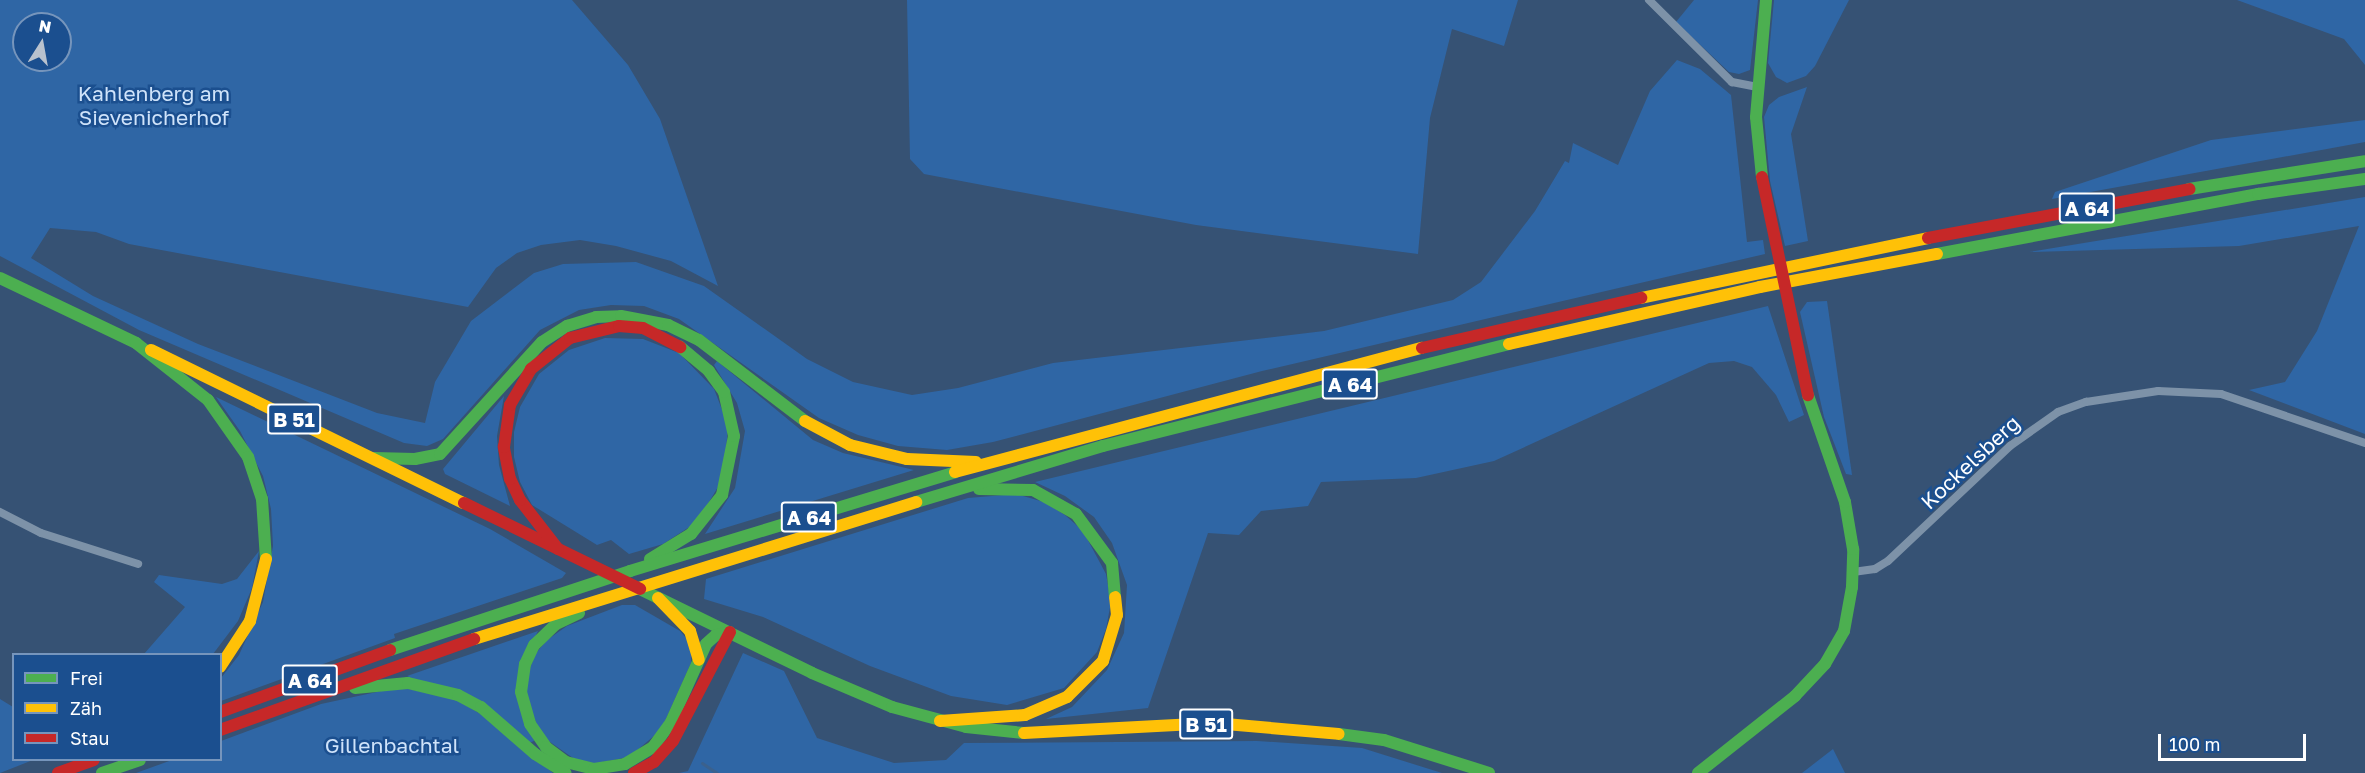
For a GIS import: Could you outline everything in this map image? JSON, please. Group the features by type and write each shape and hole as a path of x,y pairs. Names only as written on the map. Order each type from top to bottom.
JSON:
{"main road":[{"path":"1698,773 1795,696 1825,664 1844,631 1853,572 1845,502 1813,416 1786,298 1756,138 1766,0"},
{"name":"A 64","path":"222,711 399,647 630,571 988,462 1219,399 1472,336 1758,272 2159,194 2365,161"},
{"name":"A 64","path":"222,729 319,693 655,580 1114,443 1488,350 1760,287 2258,194 2365,179"},
{"name":"B 51","path":"0,278 374,458 589,565 864,696 940,721 1034,734 1214,723 1307,729 1384,740 1489,773"},
{"path":"374,458 416,459 440,454 450,447 542,342 567,326 596,317 621,316 668,325 699,340 795,414 850,445 907,459 988,462"},
{"path":"558,549 520,500 510,479 504,447 510,405 531,369 570,338 619,326 643,328 671,339 709,371 724,392 731,415 734,454 722,495 709,514 691,534 630,571"},
{"path":"136,343 208,400 248,457 262,499 267,554 261,583 250,621 222,664"},
{"path":"940,721 1025,715 1067,698 1103,661 1117,615 1112,563 1088,526 1062,503 1033,490 1014,487 943,493"},
{"path":"655,580 563,620 534,645 521,685 524,708 533,729 553,754 574,764 603,769 633,761 653,747 666,731 709,640 730,632"},
{"path":"658,597 690,631 699,660"},
{"path":"634,773 654,762 673,741 730,632"},
{"path":"319,693 396,683 446,690 482,707 535,754 566,773"},
{"path":"70,768 82,761"},
{"path":"58,773 89,761"},
{"path":"102,773 135,761"}],"street":[{"path":"1649,0 1732,82 1758,87"},
{"name":"Kockelsberg","path":"1853,572 1875,569 1888,561 2010,446 2058,412 2086,402 2158,391 2221,394 2365,443"},
{"path":"0,512 41,533 138,564"}],"green space":[{"name":"Kahlenberg am Sievenicherhof","path":"0,0 572,0 628,65 660,119 718,286 671,261 616,246 580,240 541,245 517,253 496,268 468,307 129,244 96,232 50,228 31,258 93,296 198,344 377,413 425,423 435,382 471,321 534,273 563,264 636,262 704,286 807,359 853,382 912,395 958,388 1053,363 1324,331 1453,300 1481,282 1535,211 1565,161 1569,163 1573,143 1618,165 1650,91 1677,60 1700,69 1731,95 1747,242 1763,240 1765,254 1262,371 993,442 947,450 898,446 858,435 819,418 679,319 644,306 611,305 579,310 540,330 443,439 427,446 404,443 139,330 0,256"},
{"path":"907,0 1518,0 1504,46 1452,29 1430,118 1418,254 1196,225 924,174 910,159"},
{"path":"1694,0 1758,0 1750,70 1739,74 1729,72 1676,22"},
{"path":"1774,0 1849,0 1815,66 1806,76 1787,83 1776,77 1768,63"},
{"path":"2237,0 2365,0 2365,65 2344,39"},
{"path":"1807,87 1791,134 1808,241 1785,246 1770,181 1764,117 1769,105 1779,97"},
{"path":"2365,120 2365,142 2052,199 2055,192 2211,140"},
{"path":"2365,197 2365,434 2249,390 2285,382 2317,331 2359,226 2239,246 2029,252"},
{"path":"1827,301 1852,475 1846,474 1824,417 1800,312 1807,302"},
{"path":"1768,306 1804,415 1789,422 1776,395 1752,367 1734,361 1709,363 1494,461 1416,478 1321,482 1308,506 1261,511 1239,535 1208,533 1148,708 1046,719 1072,707 1107,670 1124,633 1127,585 1112,543 1094,517 1065,496 1035,482"},
{"path":"605,338 643,339 679,353 714,389 728,425 724,477 697,522 663,544 629,554 611,540 597,545 532,505 520,482 514,457 514,432 520,407 539,374 569,350"},
{"path":"717,361 813,440 843,453 914,470 705,534 735,488 745,431 737,403 714,365"},
{"path":"504,396 497,436 499,465 510,506 445,474 443,469"},
{"path":"216,397 490,529 566,573 562,578 394,634 395,638 222,701 222,677 239,655 263,602 273,546 271,509 263,476 240,431"},
{"path":"1016,494 1044,502 1065,515 1083,531 1106,574 1111,602 1106,629 1097,652 1064,688 1007,705 951,696 870,666 763,617 704,599 706,579 968,498"},
{"path":"259,551 252,588 238,621 214,653 145,653 185,607 154,582 159,575 222,584 237,579"},
{"path":"622,605 635,605 680,631 692,645 691,663 661,730 629,757 592,764 573,758 540,735 526,694 527,675 536,653 547,640 567,626"},
{"path":"538,631 520,667 534,741 529,743 517,731 407,676"},
{"path":"743,653 784,671 817,738 894,763 946,760 964,743 1257,741 1362,748 1442,773 679,773 688,771"},
{"name":"Gillenbachtal","path":"400,687 458,700 490,720 553,773 136,773 169,761 222,761 222,741 321,704"},
{"path":"0,699 12,706 12,761 30,761 0,773"},
{"path":"1833,749 1845,773 1802,773"}],"waterway":[{"path":"702,763 717,773"}],"traffic: fast":[{"path":"1762,177 1756,117 1766,0"},
{"path":"2189,189 2365,161"},
{"path":"1937,254 2258,194 2365,179"},
{"path":"0,278 136,343 208,400 248,457 262,499 266,559"},
{"path":"374,458 415,459 440,454 542,342 567,326 596,317 621,316 668,325 699,340 805,421"},
{"path":"916,502 1103,446 1509,344"},
{"path":"650,559 691,534 722,495 734,436 724,392 709,371 680,347"},
{"path":"1698,773 1795,696 1825,664 1844,631 1852,587 1853,549 1845,502 1808,395"},
{"path":"390,650 630,571 955,472"},
{"path":"979,489 1033,490 1076,514 1112,563 1115,597"},
{"path":"640,589 812,673 892,707 966,727 1024,733"},
{"path":"579,613 556,624 534,645 525,664 521,692 530,724 546,747 566,762 594,769 625,764 653,747 671,722 706,644 716,635 730,632"},
{"path":"355,688 408,683 458,695 481,707 535,754 566,773"},
{"path":"1339,734 1384,740 1489,773"},
{"path":"102,773 137,761"}],"traffic: slow":[{"path":"1641,298 1928,238"},
{"path":"1509,344 1760,287 1937,254"},
{"path":"955,472 1422,348"},
{"path":"151,350 464,503"},
{"path":"805,421 850,445 907,459 976,462"},
{"path":"474,639 916,502"},
{"path":"222,664 250,621 266,559"},
{"path":"940,721 1025,715 1067,697 1103,661 1117,615 1115,597"},
{"path":"658,598 690,631 699,660"},
{"path":"1024,733 1214,723 1339,734"}],"traffic: jam":[{"path":"1762,177 1808,395"},
{"path":"1928,238 2189,189"},
{"path":"1422,348 1641,298"},
{"path":"558,549 520,500 510,479 504,447 510,405 531,369 570,338 619,326 643,328 680,347"},
{"path":"464,503 640,589"},
{"path":"634,773 654,762 673,741 730,632"},
{"path":"222,729 474,639"},
{"path":"222,711 390,650"},
{"path":"58,773 91,761"}]}
